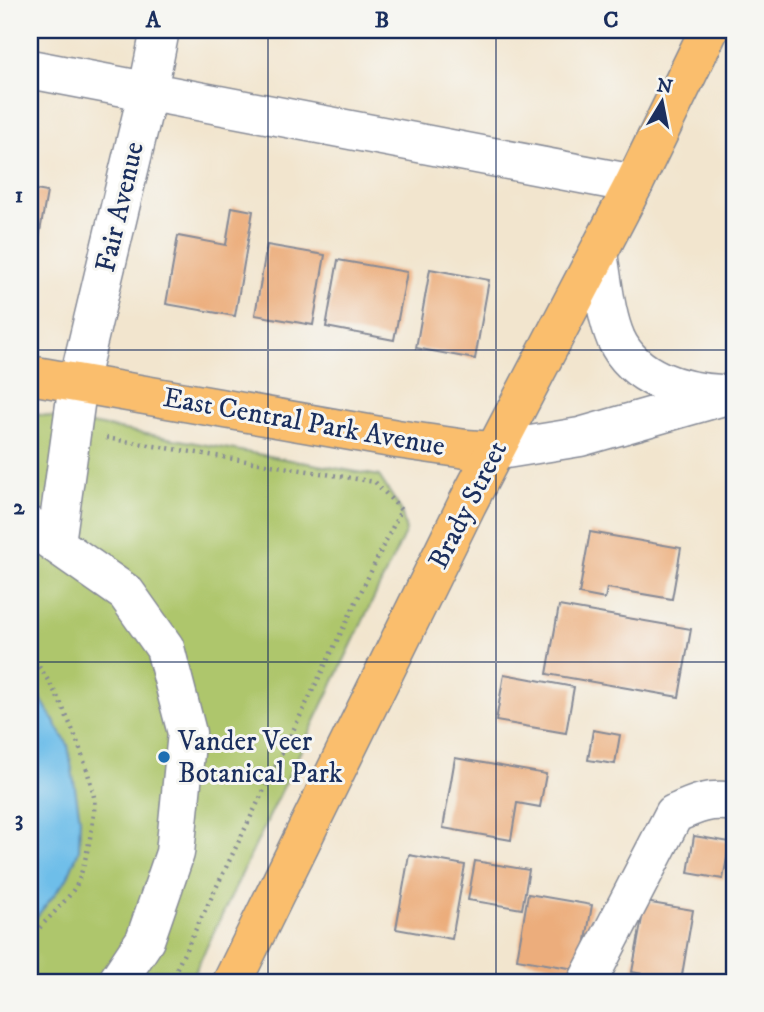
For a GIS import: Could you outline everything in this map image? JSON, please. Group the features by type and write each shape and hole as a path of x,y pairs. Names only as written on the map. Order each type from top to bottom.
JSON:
{"main road":[{"name":"Brady Street","path":"241,981 494,451 634,184 709,30"},
{"name":"East Central Park Avenue","path":"30,374 397,439 494,451"}],"street":[{"name":"Fair Avenue","path":"43,535 70,432 78,383 148,90 159,30"},
{"path":"30,69 634,184"},
{"path":"598,254 616,339 631,361 658,380 692,392 732,394"},
{"name":"East Central Park Avenue","path":"494,451 580,438 732,394"},
{"path":"43,535 126,593 164,648 187,733 175,853 145,940 117,982"},
{"path":"587,982 674,814 701,802 718,799 734,802"}],"path":[{"path":"70,432 375,482 401,510 170,982"},
{"path":"30,656 38,665 73,728 95,800 86,857 76,886 30,939"}],"green space":[{"name":"Vander Veer Botanical Park","path":"30,413 379,476 401,510 406,531 190,982 30,982"}],"water":[{"path":"30,680 68,745 80,818 79,850 67,879 30,925"}],"building":[{"path":"30,189 47,192 31,283 30,283"},
{"path":"232,207 253,211 235,316 166,304 178,236 226,245"},
{"path":"267,245 325,255 313,325 255,315"},
{"path":"338,260 407,272 394,340 326,327"},
{"path":"430,269 489,280 475,359 416,348"},
{"path":"590,532 681,548 672,599 607,588 605,599 579,594"},
{"path":"559,606 691,629 679,697 547,674"},
{"path":"504,674 574,687 566,733 496,721"},
{"path":"593,730 620,735 615,764 588,760"},
{"path":"455,758 546,774 540,807 517,803 511,840 443,828"},
{"path":"694,836 730,842 723,879 688,873"},
{"path":"409,855 465,865 452,939 396,929"},
{"path":"475,861 529,870 522,909 468,900"},
{"path":"528,894 592,905 581,970 517,959"},
{"path":"645,902 693,910 681,981 632,972"}],"place":[{"name":"Vander Veer Botanical Park","path":"164,757"}]}
